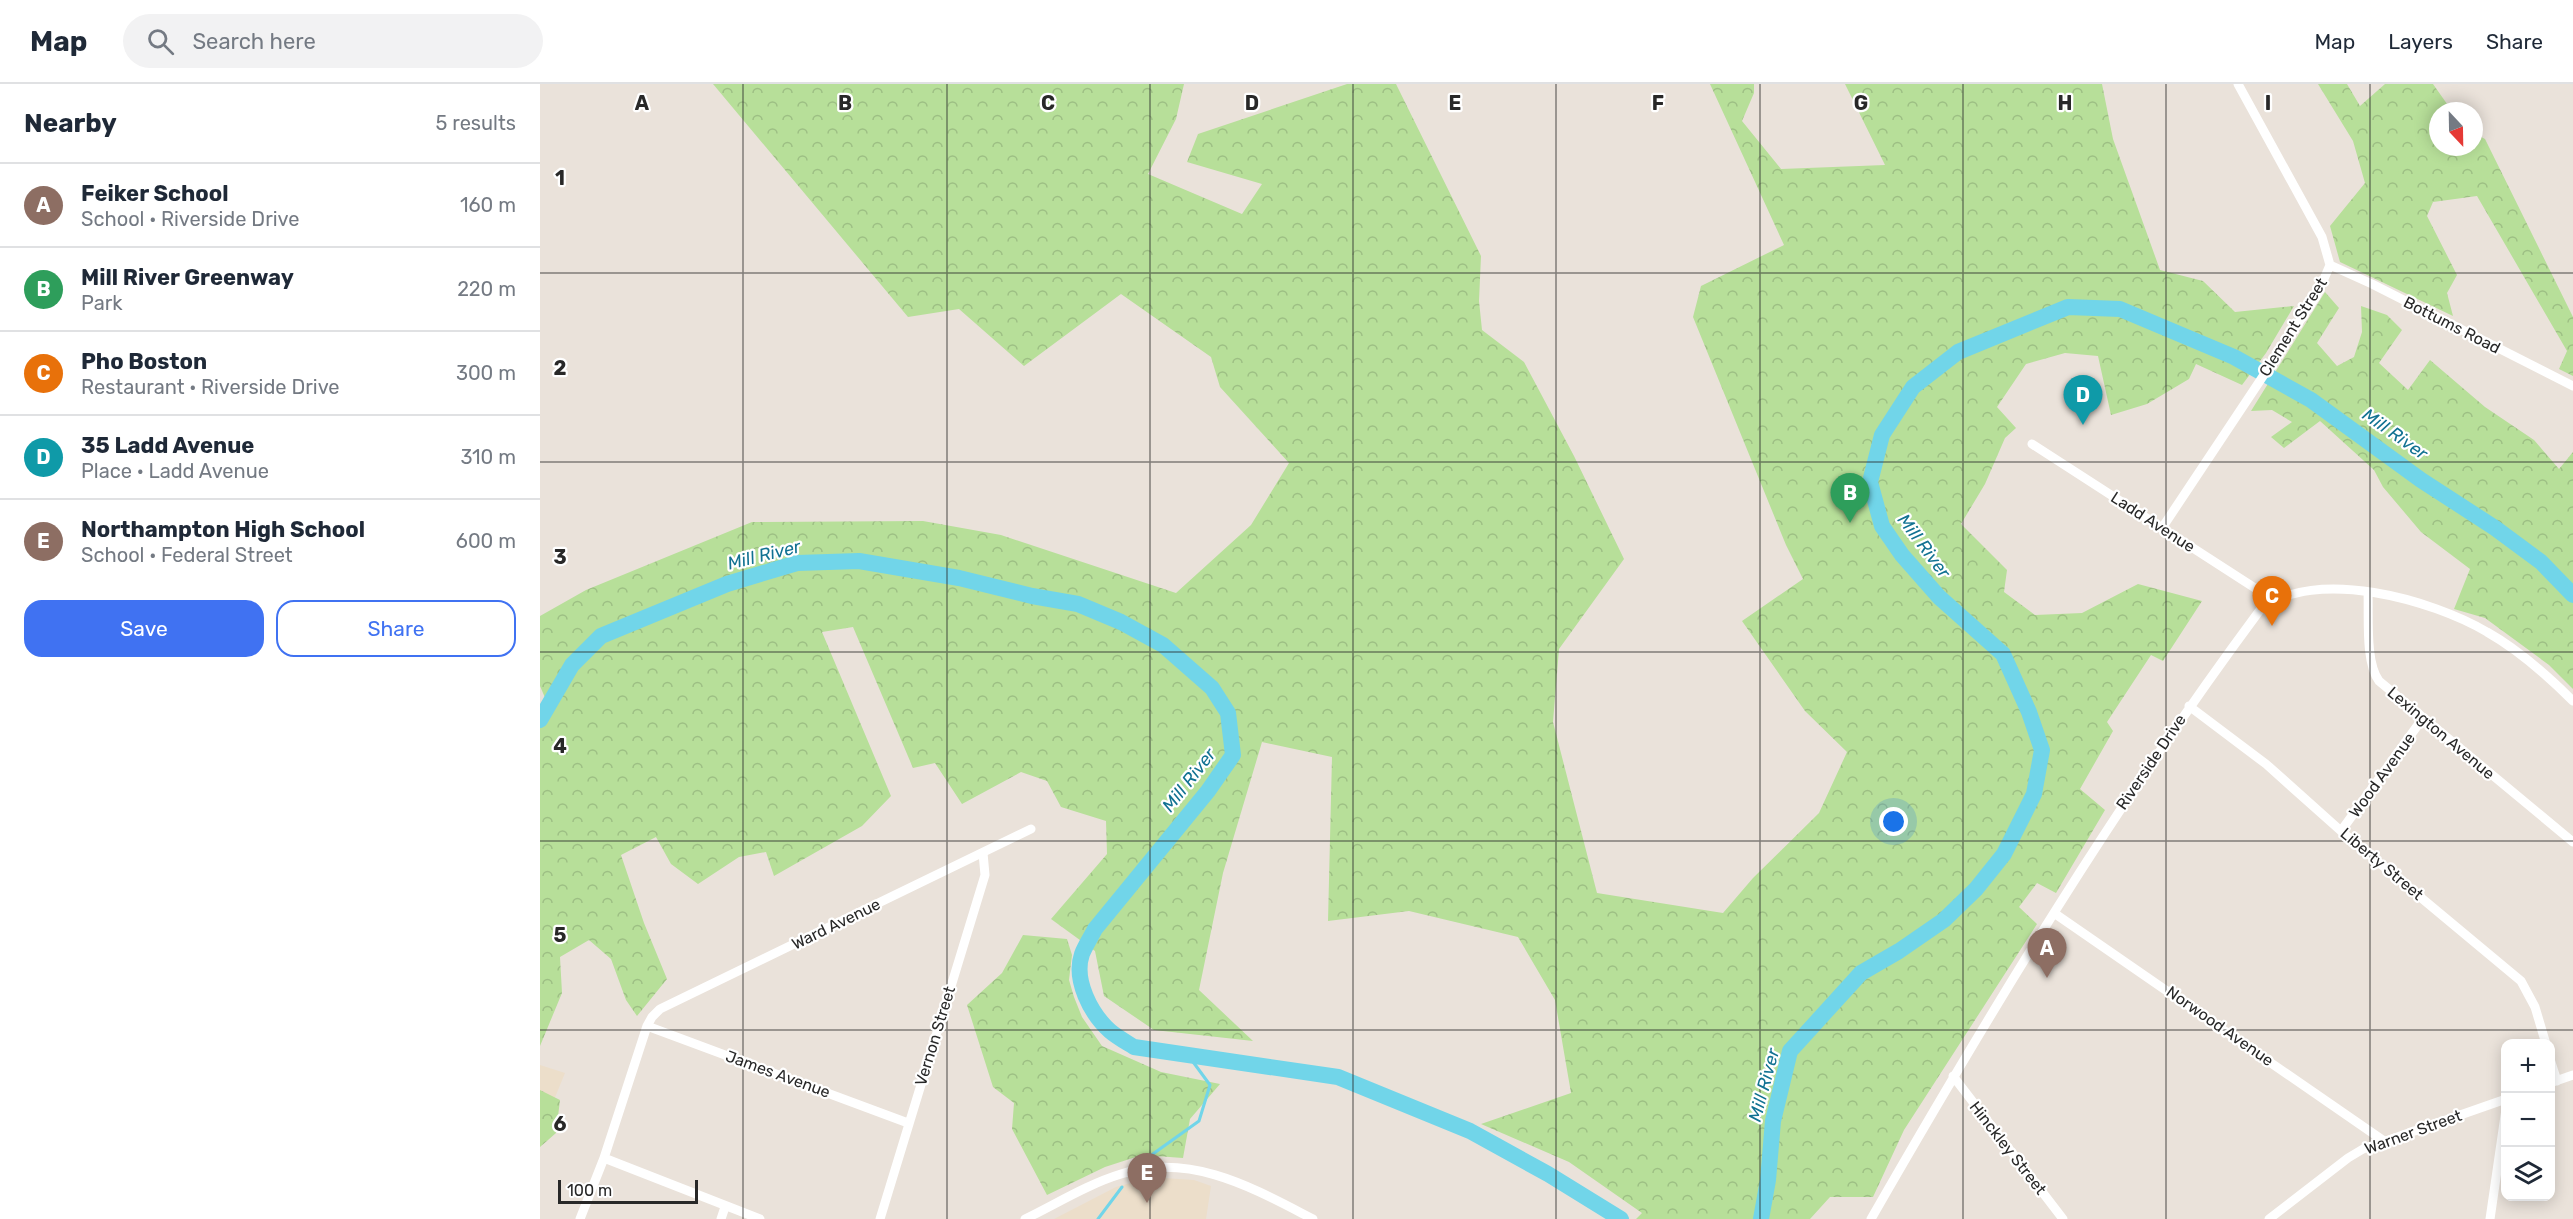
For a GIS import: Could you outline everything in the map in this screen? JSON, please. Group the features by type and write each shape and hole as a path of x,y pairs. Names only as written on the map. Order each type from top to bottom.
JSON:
{"street":[{"name":"Clement Street","path":"2163,528 2317,295 2330,265 2322,237 2238,84"},
{"name":"Bottums Road","path":"2330,265 2573,386"},
{"name":"Ladd Avenue","path":"2032,444 2275,601"},
{"name":"Riverside Drive","path":"1871,1219 1953,1076 2118,812 2189,706 2260,610 2275,601 2316,591 2368,592 2424,605 2477,626 2523,656 2573,700"},
{"name":"Lexington Avenue","path":"2368,592 2371,658 2375,676 2573,842"},
{"name":"Liberty Street","path":"2189,706 2266,764 2341,831 2521,981 2535,1006 2545,1039"},
{"name":"Wood Avenue","path":"2341,831 2423,718"},
{"name":"Ward Avenue","path":"647,1026 660,1009 1031,829"},
{"name":"Vernon Street","path":"880,1219 985,875 983,854"},
{"name":"Norwood Avenue","path":"2055,912 2244,1041 2384,1141"},
{"name":"James Avenue","path":"647,1026 908,1123"},
{"path":"580,1219 604,1158 647,1026"},
{"path":"2555,1082 2573,1075"},
{"name":"Hinckley Street","path":"1953,1076 2063,1219"},
{"name":"Warner Street","path":"2269,1219 2348,1158 2384,1141 2501,1100"},
{"path":"2490,1219 2501,1138"},
{"path":"604,1158 760,1219"},
{"path":"1025,1219 1107,1179 1131,1171 1157,1167 1215,1174 1236,1180 1313,1219"},
{"path":"721,1219 725,1207"}],"shaded area":[{"path":"540,1065 565,1073 540,1134"},
{"path":"1163,1178 1194,1180 1211,1186 1206,1219 1054,1219 1116,1187"}],"green space":[{"path":"713,84 1184,84 1176,119 1148,174 1242,214 1262,184 1187,162 1198,134 1347,84 1396,84 1481,256 1479,301 1482,330 1524,362 1574,456 1624,559 1559,649 1553,722 1597,893 1723,913 1753,878 1819,813 1847,752 1805,711 1742,621 1803,579 1786,545 1693,317 1701,286 1784,245 1710,84 1754,84 1754,93 1742,121 1781,169 1885,165 1845,84 2102,84 2113,139 2160,270 2203,281 2235,312 2294,306 2266,353 2242,385 2196,364 2189,379 2147,404 2111,415 2098,356 2065,353 2026,364 1997,407 2016,428 2005,438 1985,484 1961,524 2007,570 2004,592 2035,615 2082,613 2138,584 2202,601 2163,661 2151,655 2107,722 2113,731 2080,789 2105,810 2056,893 2037,883 2019,907 2037,924 1904,1130 1873,1197 1830,1197 1810,1219 1636,1219 1642,1213 1569,1162 1481,1124 1571,1093 1555,1000 1518,937 1409,911 1328,921 1332,757 1262,742 1223,873 1199,990 1253,1041 1154,1030 1104,996 1095,951 1051,919 1107,854 1106,821 1061,807 1047,781 1021,772 962,804 935,763 913,768 853,627 822,632 891,796 862,826 774,876 766,852 739,857 698,884 671,864 656,837 621,855 644,923 667,979 637,1016 626,1000 611,959 589,940 560,957 562,993 540,1046 540,707 545,716 549,707 540,686 540,616 586,590 752,522 923,521 1001,535 1176,593 1251,525 1289,463 1220,387 1211,357 1121,294 1024,366 959,309 908,317"},
{"path":"2318,84 2347,84 2360,106 2385,84 2433,84 2446,102 2429,102 2429,156 2483,156 2483,138 2485,139 2573,317 2573,376 2559,369 2567,351 2477,196 2433,202 2427,216 2457,275 2447,293 2453,316 2340,262 2330,226 2365,183 2353,141"},
{"path":"2325,292 2339,308 2317,343 2337,366 2354,357 2362,332 2361,306 2387,315 2402,330 2379,363 2408,390 2430,360 2485,407 2534,440 2559,469 2573,452 2573,689 2549,665 2485,618 2454,609 2470,569 2421,532 2383,487 2374,470 2320,421 2284,448 2271,437 2292,422 2272,410 2251,411"},
{"path":"1023,935 1067,939 1072,955 1069,980 1074,997 1082,1017 1102,1046 1161,1072 1220,1084 1190,1119 1183,1158 1142,1155 1105,1167 1047,1195 1012,1129 1014,1103 993,1087 967,1005 1002,973"},
{"path":"540,1090 560,1100 556,1133 540,1147"}],"waterway":[{"name":"Mill River","path":"1761,1219 1768,1180 1773,1121 1790,1051 1861,973 1899,951 1944,920 1976,889 2004,854 2034,794 2042,750 2029,712 2003,654 1939,597 1902,555 1882,526 1870,482 1882,435 1913,387 1958,352 2068,307 2120,309 2234,357 2311,400 2421,480 2495,528 2541,562 2573,595"},
{"name":"Mill River","path":"540,720 572,665 601,636 727,584 797,563 859,561 959,578 1032,596 1078,604 1121,622 1163,645 1212,688 1228,713 1233,755 1208,791 1095,929 1082,954 1080,964 1082,985 1090,1006 1103,1024 1134,1047 1338,1077 1470,1131 1548,1174 1621,1219"},
{"path":"1150,1156 1199,1121 1210,1085 1188,1055"},
{"path":"1098,1219 1122,1187"}],"place":[{"name":"35 Ladd Avenue","path":"2083,425"},
{"name":"Mill River Greenway","path":"1850,523"},
{"name":"Pho Boston","path":"2272,626"},
{"name":"Feiker School","path":"2047,978"},
{"name":"Northampton High School","path":"1147,1203"}]}
